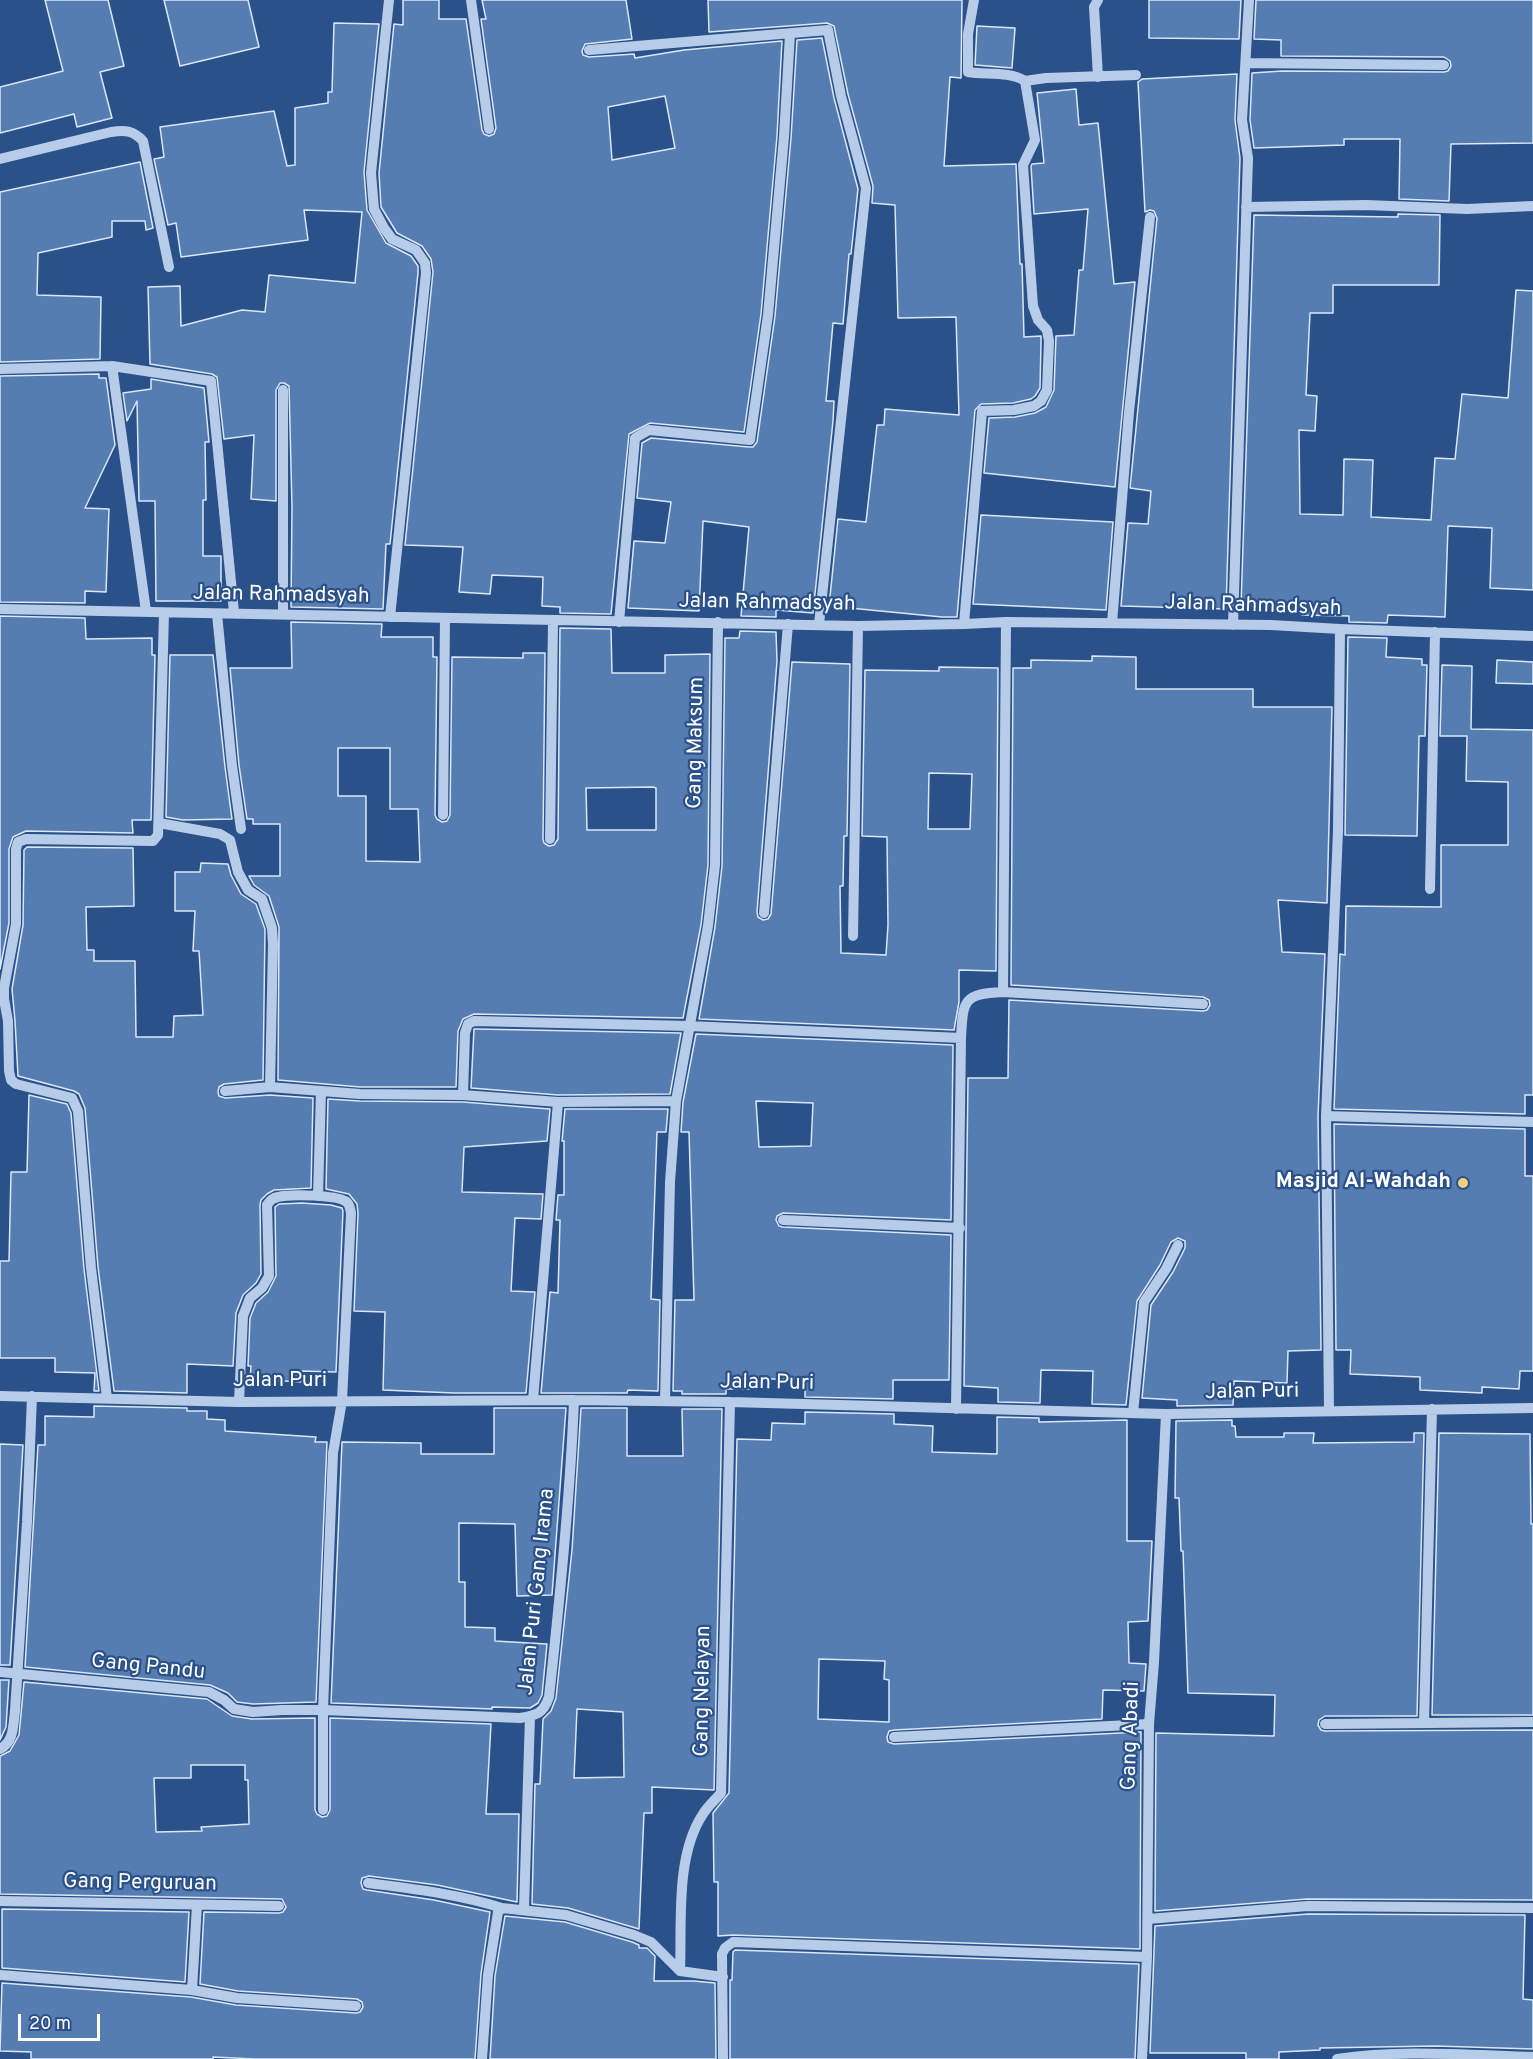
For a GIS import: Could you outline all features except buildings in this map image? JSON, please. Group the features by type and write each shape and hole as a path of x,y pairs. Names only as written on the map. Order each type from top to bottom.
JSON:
{"street":[{"path":"389,0 371,173 374,209 392,239 416,250 425,262 426,273 390,617"},
{"path":"471,0 489,129"},
{"path":"1098,0 1094,7 1098,77"},
{"path":"1233,625 1248,158 1242,120 1249,0"},
{"path":"974,2 968,34 968,72 998,74 1026,81 1046,78 1136,75"},
{"path":"589,50 828,30 840,96 866,188 819,624"},
{"path":"619,622 635,438 649,430 750,440 768,315 784,137 790,34"},
{"path":"1246,63 1444,65"},
{"path":"964,624 982,411 1014,410 1034,406 1041,401 1047,390 1049,341 1047,330 1038,320 1033,306 1023,165 1035,140 1026,81"},
{"path":"0,159 111,132 127,130 137,135 142,141 169,267"},
{"path":"1246,207 1366,205 1467,209 1533,206"},
{"path":"1112,623 1129,412 1150,217"},
{"path":"0,369 112,366 211,381 234,612"},
{"path":"112,366 146,611"},
{"path":"283,390 283,614"},
{"name":"Jalan Rahmadsyah","path":"0,609 858,626 1006,622 1271,625 1533,636"},
{"path":"107,1398 91,1268 78,1111 72,1098 16,1084 11,1080 4,988 16,924 16,849 18,842 26,839 153,841 158,835 164,613"},
{"path":"217,614 232,766 241,828"},
{"path":"443,815 445,618"},
{"path":"550,839 554,621"},
{"name":"Gang Maksum","path":"665,1401 670,1182 676,1101 708,926 715,865 718,622"},
{"path":"1003,992 1006,622"},
{"path":"764,913 788,624"},
{"path":"853,936 858,626"},
{"path":"1329,1411 1326,1116 1338,831 1340,629"},
{"path":"1430,889 1436,632"},
{"path":"159,824 220,834 230,840 238,872 248,890 262,899 272,928 273,944 270,1087"},
{"path":"956,1409 961,1038 962,1013 968,1000 979,993 1003,992 1203,1004"},
{"path":"463,1095 465,1033 468,1024 474,1021 689,1026 961,1038"},
{"path":"225,1091 270,1087 321,1091 463,1095 558,1102 676,1101"},
{"path":"318,1196 321,1091"},
{"path":"533,1400 558,1102"},
{"path":"1326,1116 1533,1122"},
{"path":"239,1402 243,1316 250,1298 262,1288 269,1276 267,1205 270,1200 279,1197 318,1196 345,1200 350,1205 351,1213 342,1401 333,1453 323,1710 323,1810"},
{"path":"783,1220 960,1228"},
{"path":"1133,1413 1144,1302 1166,1269 1178,1245"},
{"name":"Jalan Puri","path":"0,1396 239,1402 533,1400 730,1402 1166,1414 1533,1408"},
{"path":"0,1749 6,1746 11,1737 15,1711 32,1396"},
{"name":"Jalan Puri Gang Irama","path":"323,1710 520,1718 538,1714 545,1708 549,1697 565,1552 574,1400"},
{"name":"Gang Nelayan","path":"680,1971 684,1872 689,1843 703,1814 721,1793 730,1402"},
{"path":"1424,1723 1432,1409"},
{"name":"Gang Abadi","path":"1142,2059 1148,1919 1149,1724 1166,1414"},
{"name":"Gang Pandu","path":"0,1672 209,1692 224,1700 234,1709 254,1712 323,1710"},
{"path":"524,1909 530,1716"},
{"path":"1325,1724 1533,1722"},
{"path":"894,1737 1149,1724"},
{"path":"368,1883 446,1893 472,1898 502,1908 566,1915 647,1940 680,1971 723,1977"},
{"name":"Gang Perguruan","path":"0,1901 279,1906"},
{"path":"192,1990 197,1905"},
{"path":"1148,1919 1308,1906 1533,1908"},
{"path":"482,2059 488,1975 498,1911 502,1908"},
{"path":"723,2059 722,1954 728,1944 738,1941 1147,1957"},
{"path":"0,1975 192,1990 237,1998 356,2006"},
{"path":"1337,2059 1366,2054 1533,2056"}],"place":[{"name":"Masjid Al-Wahdah","path":"1463,1183"}]}
